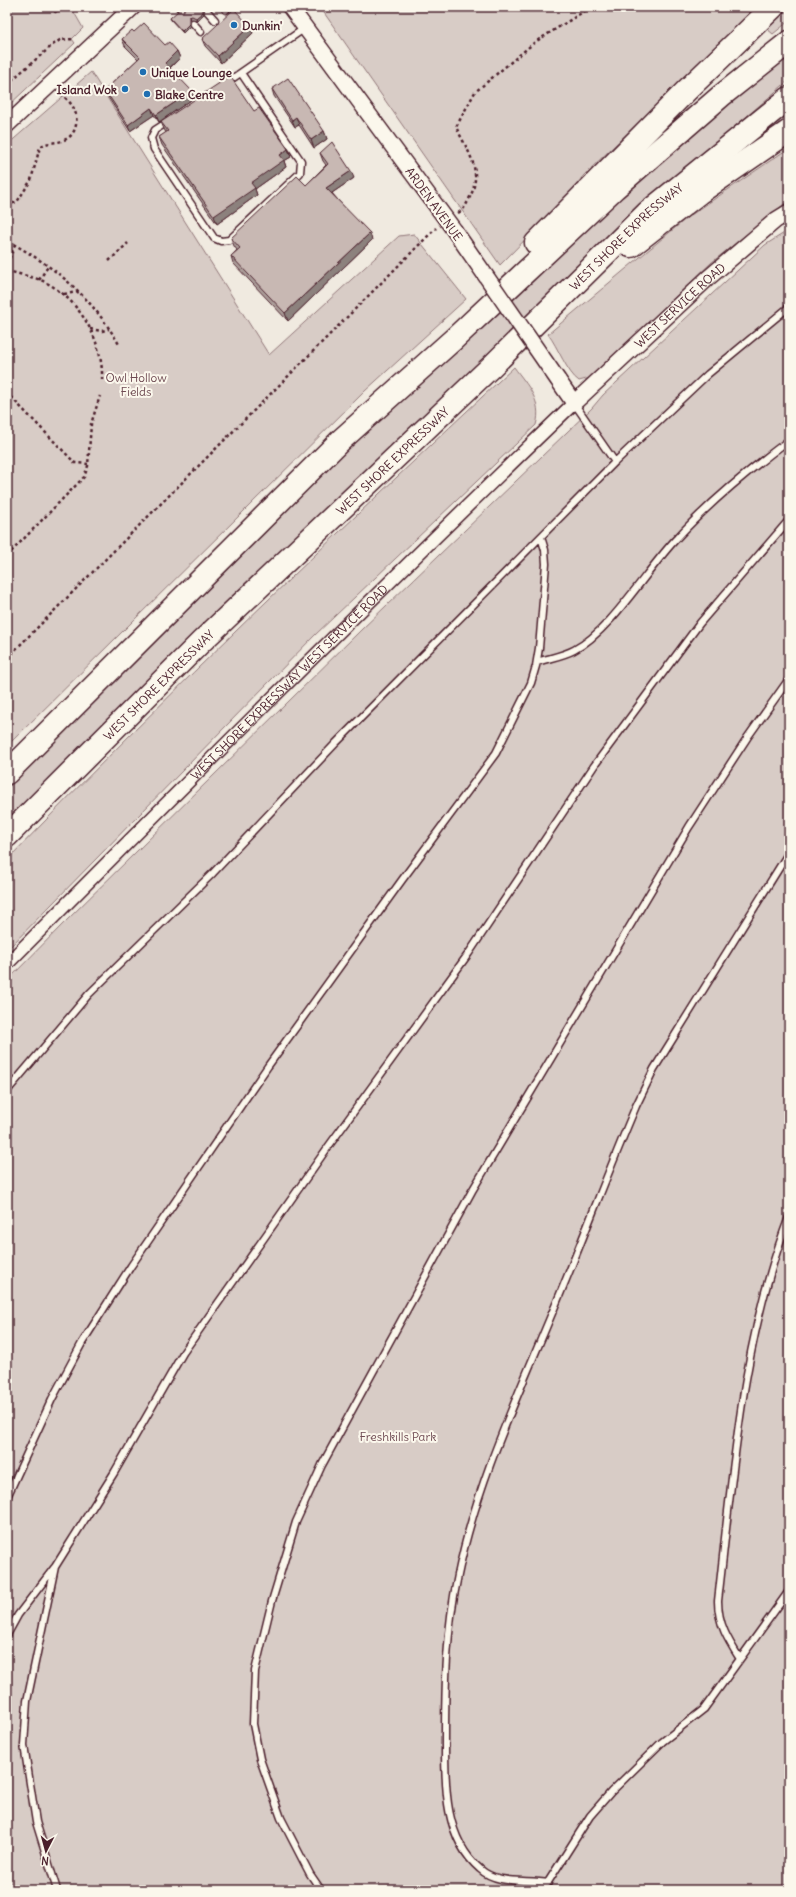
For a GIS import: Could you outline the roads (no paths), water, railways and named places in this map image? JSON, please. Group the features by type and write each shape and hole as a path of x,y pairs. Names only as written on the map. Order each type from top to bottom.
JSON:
{"highway":[{"path":"7,774 772,7"},
{"path":"341,440 455,338 615,188 721,96 789,42"},
{"name":"WEST SHORE EXPRESSWAY","path":"7,836 201,642 492,366 648,212 789,98"},
{"path":"492,366 608,263 699,193 789,131"}],"street":[{"path":"7,125 133,7"},
{"name":"ARDEN AVENUE","path":"290,7 450,224 574,403"},
{"name":"WEST SERVICE ROAD","path":"574,403 707,279 776,220 789,212"},
{"name":"WEST SHORE EXPRESSWAY WEST SERVICE ROAD","path":"7,964 288,681 574,403"}],"lane":[{"path":"207,11 215,20"},
{"path":"193,23 201,32"},
{"path":"222,86 305,28"},
{"path":"175,117 155,130 151,138 154,149 214,238 221,241 228,240 300,173 302,167 301,161 242,73"},
{"path":"7,1091 89,994 213,873 336,743 615,462 708,374 789,307"},
{"path":"574,403 615,462"},
{"path":"537,662 575,649 592,637 609,620 675,539 717,497 789,440"},
{"path":"7,1635 18,1615 55,1567 114,1473 183,1353 328,1147 469,953 594,766 700,623 789,520"},
{"path":"7,1497 52,1399 82,1343 111,1298 268,1066 402,880 496,753 531,683 537,662 546,564 545,550 541,537"},
{"path":"321,1890 310,1874 281,1818 260,1760 253,1724 253,1685 259,1651 272,1601 296,1522 322,1466 472,1191 690,828 747,738 789,679"},
{"path":"548,1883 498,1878 488,1875 480,1870 463,1847 448,1808 445,1772 445,1686 450,1625 458,1575 470,1529 495,1454 636,1106 654,1069 789,852"},
{"path":"740,1658 721,1627 718,1614 718,1601 747,1369 768,1278 789,1217"},
{"path":"55,1567 27,1700 24,1745 36,1822 57,1890"},
{"path":"544,1890 590,1816 611,1792 662,1742 704,1709 789,1591"}],"place":[{"name":"Dunkin'","path":"234,25"},
{"name":"Unique Lounge","path":"143,72"},
{"name":"Island Wok","path":"125,89"},
{"name":"Blake Centre","path":"147,94"}],"park label":[{"name":"Owl Hollow Fields","path":"136,384"},
{"name":"Freshkills Park","path":"398,1436"}]}
